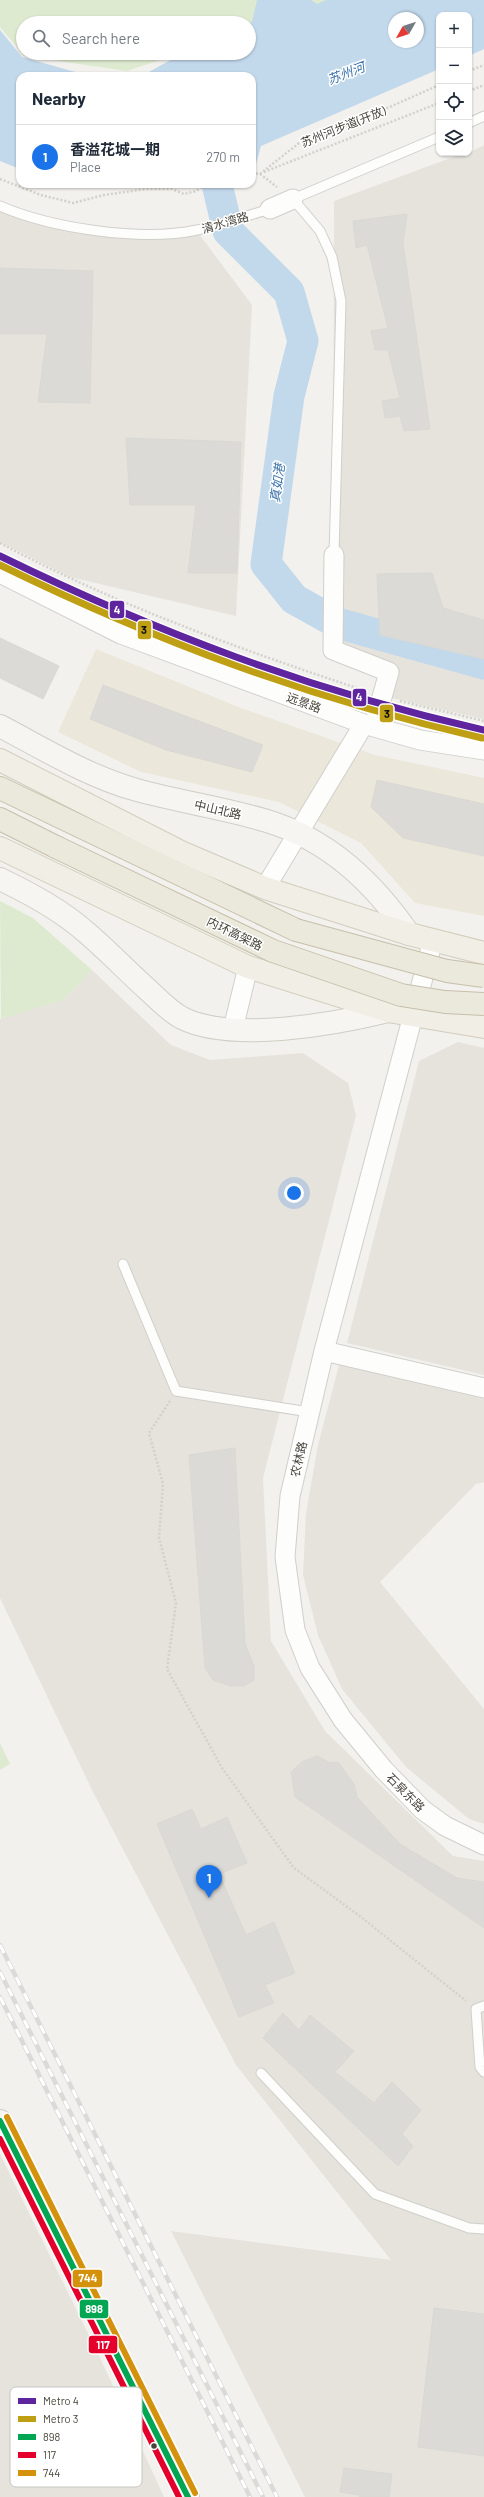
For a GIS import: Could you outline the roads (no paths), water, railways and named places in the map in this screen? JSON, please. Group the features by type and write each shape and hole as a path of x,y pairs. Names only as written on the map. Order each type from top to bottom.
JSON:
{"highway":[{"path":"0,788 296,930 447,971 484,976"},
{"name":"内环高架路","path":"0,819 273,951 394,1003 445,1002 484,1004"},
{"path":"394,1003 484,1015"}],"main road":[{"name":"中山北路","path":"0,726 110,781 137,790 262,820 298,833 324,847 352,867 389,905 409,934"},
{"path":"0,760 181,852 265,888 409,934 484,953"},
{"path":"0,848 248,967 394,1003 414,1016 484,1027"},
{"path":"0,879 43,900 66,916 87,933 166,1007 180,1017 212,1028 298,1028 345,1022 394,1003"},
{"path":"0,2121 133,2387"},
{"path":"142,2405 188,2497"}],"street":[{"name":"清水湾路","path":"270,209 293,199"},
{"path":"265,888 298,833 369,725 382,696 389,672 333,650 334,555"},
{"name":"远景路","path":"0,573 121,634 369,725 420,740 484,750"},
{"name":"农林路","path":"343,1720 310,1668 295,1630 285,1557 290,1496 324,1351 433,940"},
{"path":"232,1029 248,967"},
{"path":"324,1351 484,1388"},
{"name":"石泉东路","path":"343,1720 384,1770 423,1810 445,1826 484,1845"}],"lane":[{"path":"472,122 484,116"},
{"name":"清水湾路","path":"293,199 436,138"},
{"path":"293,199 323,237 332,257 341,301 334,555"},
{"name":"清水湾路","path":"0,206 22,215 82,228 147,234 196,230 270,209"},
{"path":"123,1264 176,1391 309,1412"},
{"path":"480,2007 480,2067 484,2072"},
{"path":"261,2073 375,2194 469,2228 484,2229"}],"water":[{"name":"苏州河","path":"257,0 311,0 317,4 326,0 484,0 484,49 472,55 472,12 436,12 436,70 261,146 256,164 256,72 149,72 170,60 256,60 256,16 253,16"},
{"path":"0,30 16,50 16,60 33,60 75,72 16,72 16,167 0,161"}],"waterway":[{"name":"真如港","path":"218,188 228,231 289,292 303,341 289,396 266,564 294,599 337,623 484,664"}],"railway":[{"path":"0,1945 277,2497"},
{"path":"0,1972 263,2497"},
{"path":"0,1997 250,2497"}],"metro line":[{"name":"4","path":"0,556 118,610 177,635 237,657 358,697 484,730"},
{"name":"3","path":"0,565 118,619 236,666 357,705 419,723 482,738"}],"place":[{"name":"香溢花城一期","path":"209,1898"}]}
